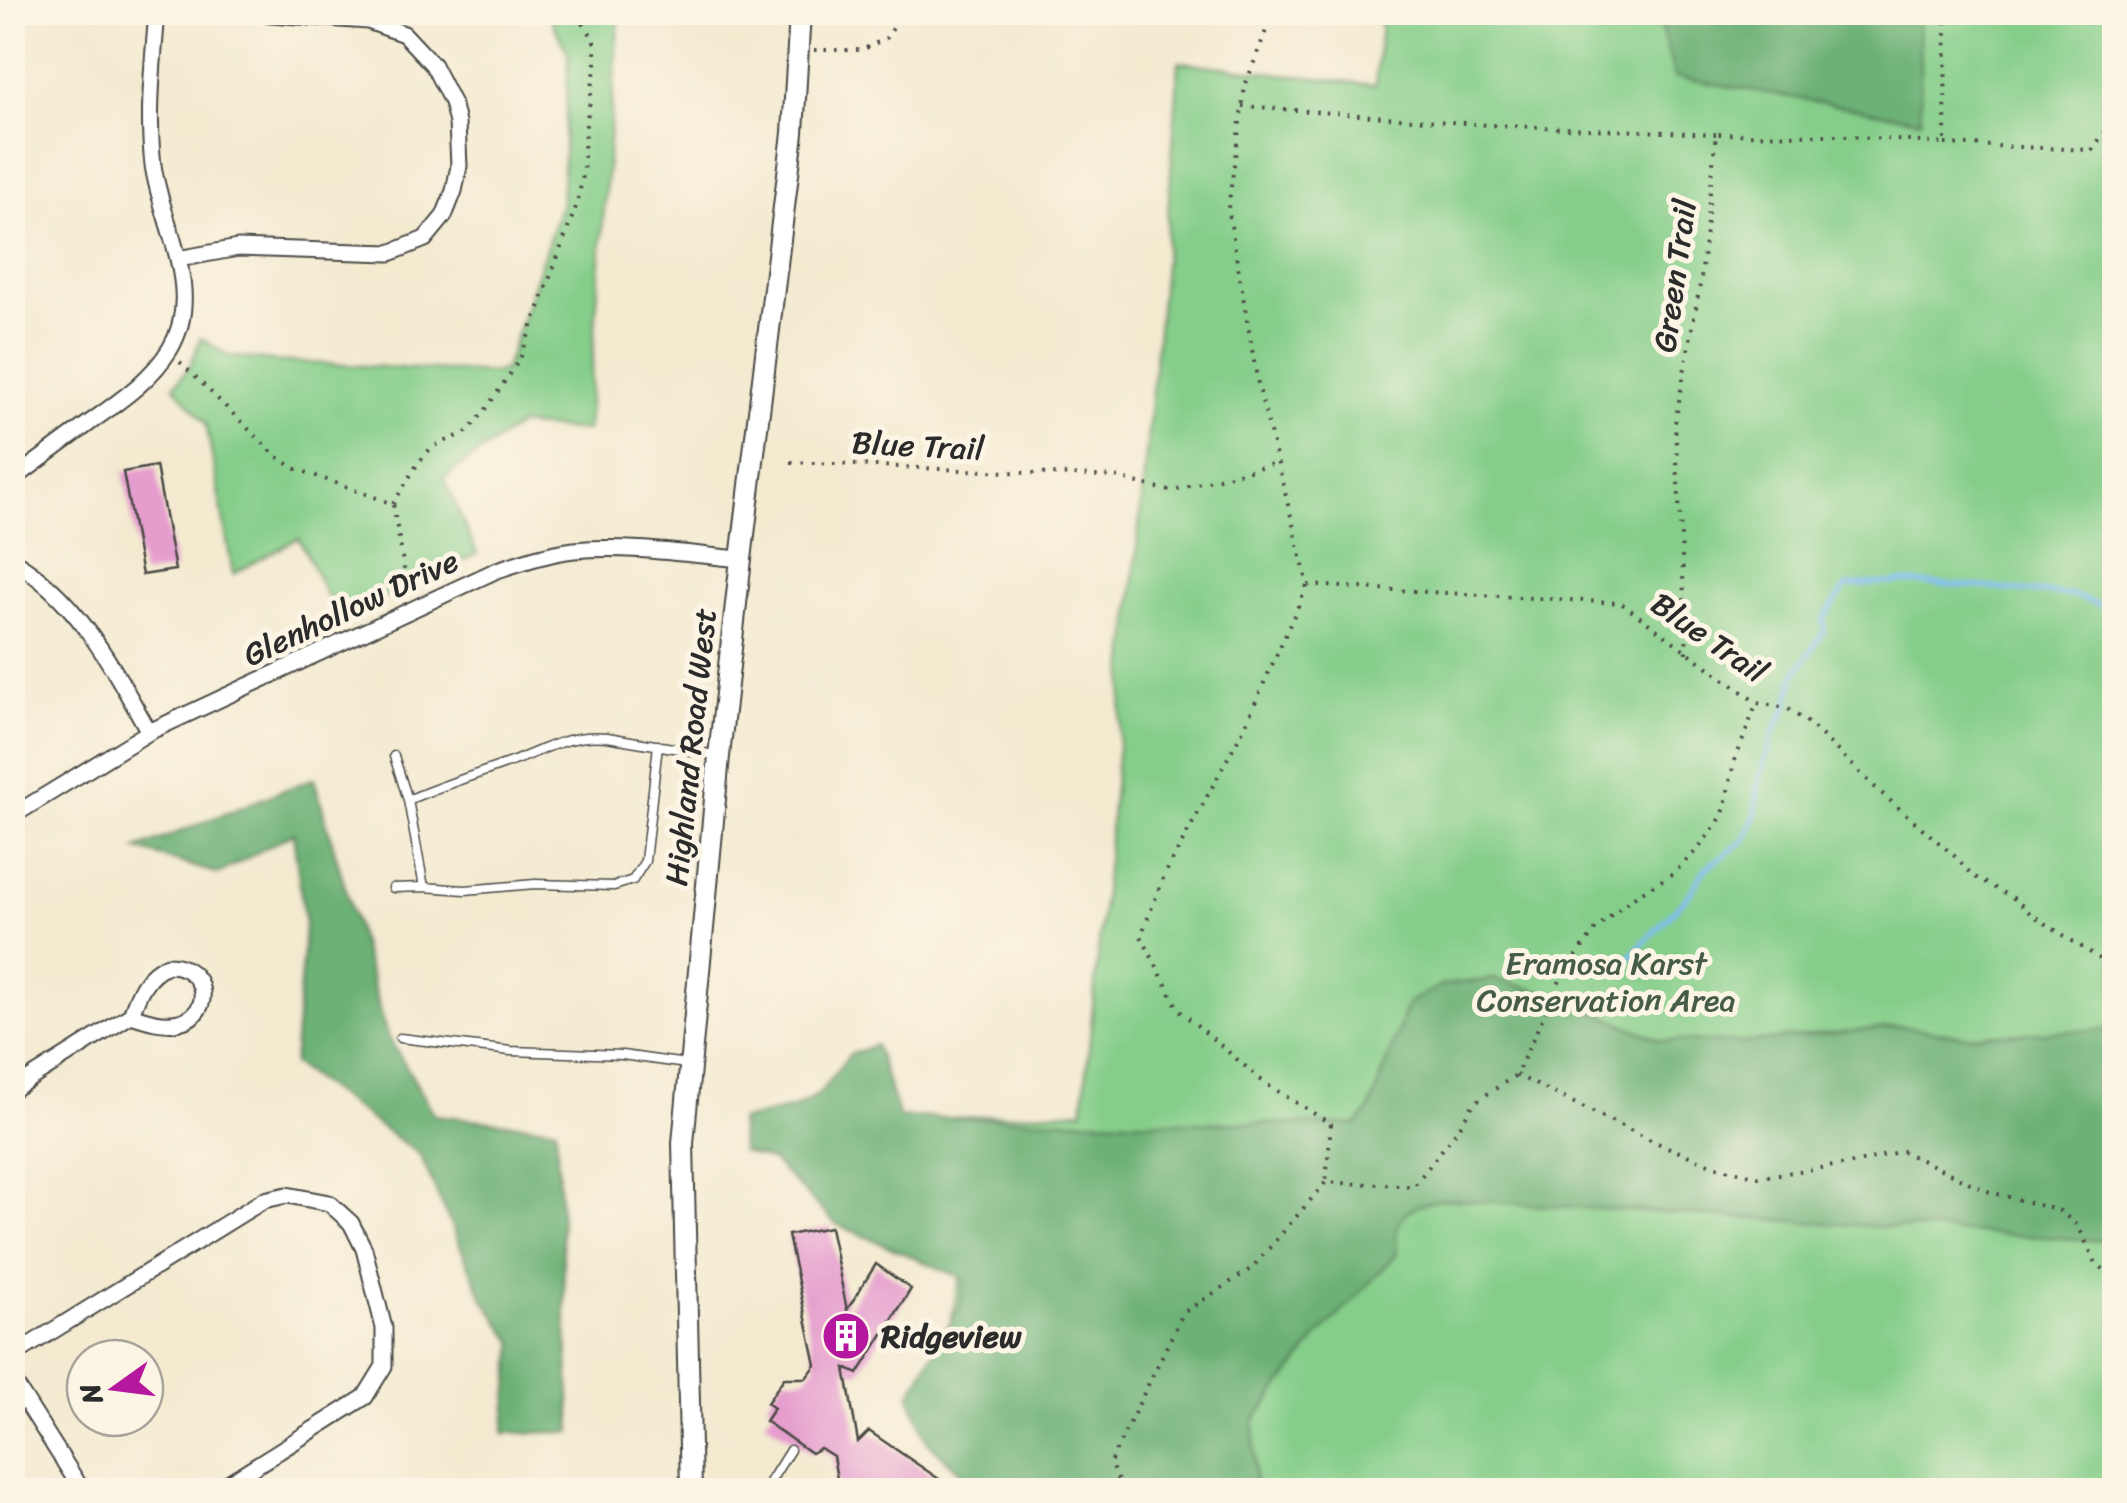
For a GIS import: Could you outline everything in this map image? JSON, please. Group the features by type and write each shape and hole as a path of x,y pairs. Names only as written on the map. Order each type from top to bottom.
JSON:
{"street":[{"path":"12,480 148,378 181,329 185,301 154,166 150,107 157,12"},
{"path":"178,259 238,248 390,253 424,239 444,216 454,192 459,166 452,102 433,66 404,34 368,20 243,12"},
{"name":"Highland Road West","path":"690,1490 683,1143 741,559 793,133 800,12"},
{"name":"Glenhollow Drive","path":"12,816 150,732 497,570 574,550 642,550 741,559"},
{"path":"12,560 36,574 69,606 150,732"},
{"path":"12,1090 131,1015 138,993 159,968 186,968 200,982 198,1009 183,1021 152,1022 131,1015"},
{"path":"12,1356 264,1200 287,1195 328,1203 350,1223 364,1249 384,1328 384,1366 365,1397 217,1490"},
{"path":"12,1379 82,1490"}],"lane":[{"path":"408,800 570,738 592,735 720,756"},
{"path":"394,888 614,886 633,880 645,862 658,745"},
{"path":"394,756 408,800 424,887"},
{"path":"400,1038 510,1051 622,1055 690,1065"},
{"path":"765,1490 790,1450"}],"path":[{"path":"412,611 393,504 432,447 466,432 484,412 520,358 577,204 596,63 594,39 575,12"},
{"path":"799,50 862,50 886,38 905,12"},
{"path":"1122,1490 1110,1463 1183,1313 1252,1268 1326,1182 1331,1124 1266,1084 1179,1010 1141,936 1164,876 1244,728 1308,585 1258,384 1228,208 1245,86 1273,12"},
{"path":"1945,144 1946,12"},
{"path":"1242,106 1490,126 1836,135 2092,150 2114,119"},
{"name":"Green Trail","path":"1687,653 1675,423 1700,279 1716,134"},
{"path":"169,351 274,454 294,468 393,504"},
{"name":"Blue Trail","path":"791,462 1115,478 1170,491 1277,462"},
{"name":"Blue Trail","path":"1308,585 1621,603 1757,703 1787,708 1811,725 1973,876 2015,899 2114,968"},
{"path":"1326,1182 1413,1187 1474,1103 1516,1075 1562,976 1596,929 1632,898 1674,874 1723,815 1734,763 1757,703"},
{"path":"1516,1075 1655,1142 1714,1166 1759,1178 1902,1151 1987,1191 2060,1211 2078,1226 2096,1263 2114,1278"}],"green space":[{"path":"548,13 619,13 587,431 519,425 444,478 477,554 338,619 299,538 233,574 206,423 174,386 190,366 201,338 228,356 273,361 492,373 505,370 561,204 569,55"},
{"name":"Eramosa Karst Conservation Area","path":"1382,13 2114,13 2114,1490 1026,1490 927,1441 967,1241 955,1118 1083,1110 1165,255 1179,62 1375,85"},
{"path":"1657,13 1919,13 1921,120 1675,77"},
{"path":"314,778 387,1035 435,1115 556,1128 572,1432 504,1433 514,1343 484,1300 420,1155 293,1064 305,925 293,833 218,874 137,849"},
{"path":"1494,979 1561,997 1660,1040 1742,1043 1900,1026 1965,1036 2114,1029 2114,1254 2108,1241 1443,1199 1415,1207 1404,1216 1396,1232 1397,1254 1316,1339 1254,1421 1255,1490 979,1490 927,1441 910,1395 961,1303 964,1279 836,1224 772,1161 741,1151 739,1121 796,1107 819,1094 849,1055 875,1045 899,1117 1357,1125 1370,1109 1408,1003 1442,985"}],"building":[{"path":"156,466 175,570 142,575 123,472"},
{"name":"Ridgeview","path":"830,1227 847,1310 876,1264 911,1289 858,1374 845,1368 858,1442 869,1431 955,1490 839,1490 833,1456 820,1448 811,1453 765,1421 774,1408 767,1403 784,1378 806,1378 816,1365 788,1235"}],"waterway":[{"path":"1627,960 1688,896 1706,868 1744,841 1755,817 1759,779 1774,732 1787,708 1795,674 1824,632 1824,619 1846,586 1900,582 1981,587 2074,596 2114,610"}],"place":[{"name":"Ridgeview","path":"846,1336"}]}
